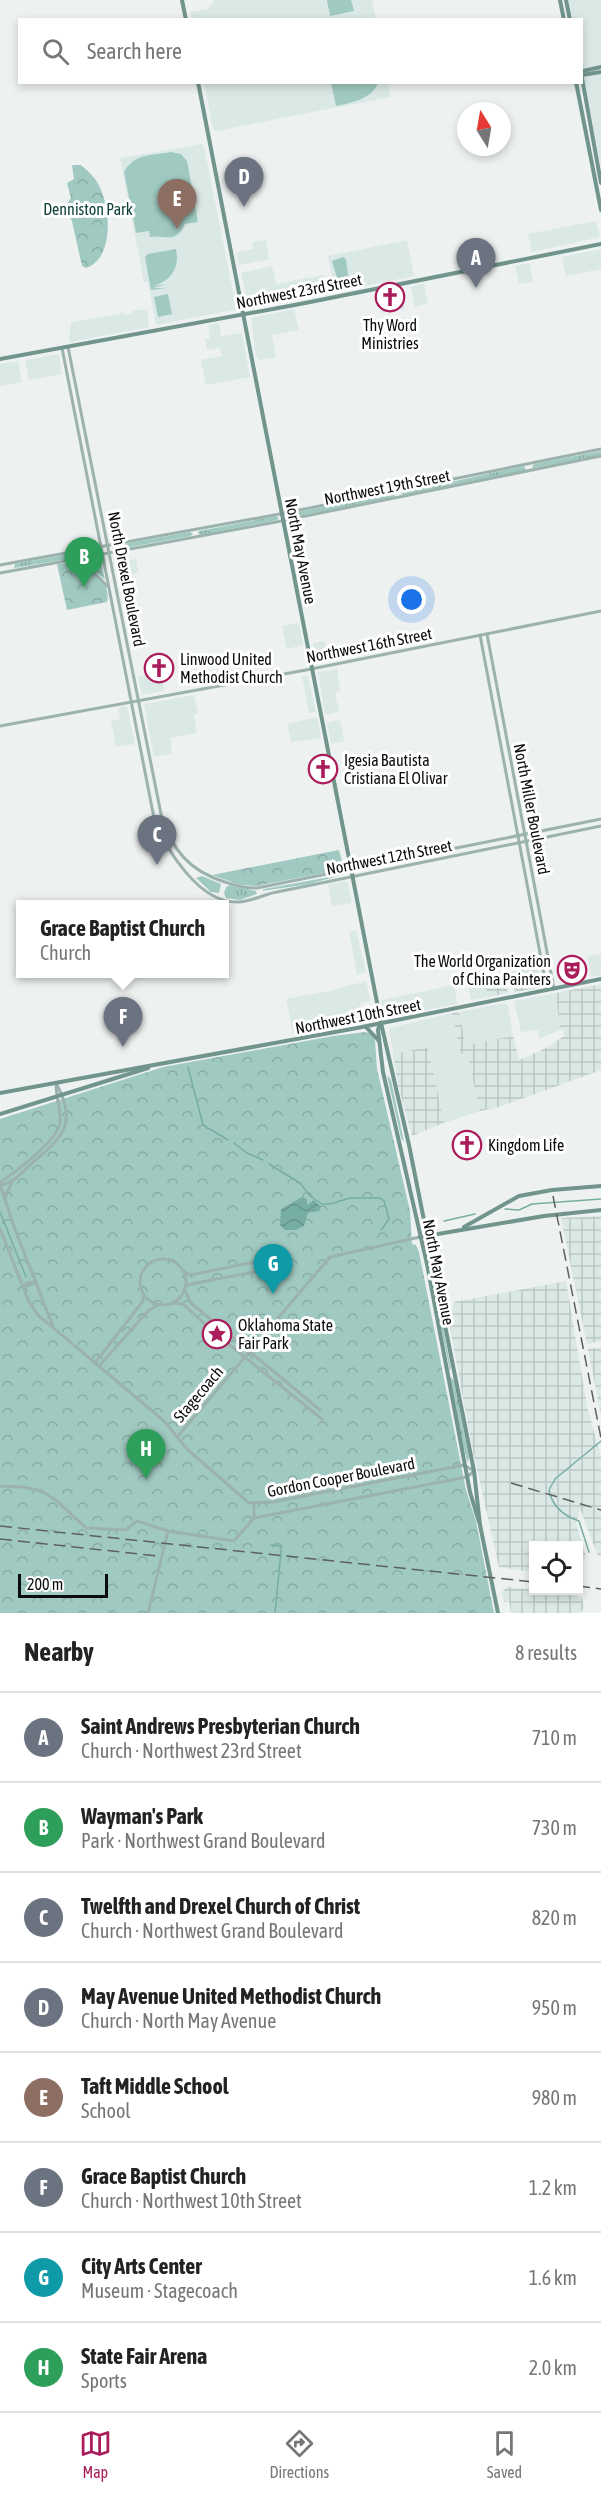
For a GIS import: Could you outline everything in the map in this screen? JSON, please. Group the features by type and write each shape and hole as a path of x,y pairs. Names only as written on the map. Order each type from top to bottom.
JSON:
{"main road":[{"path":"182,0 186,18"},
{"path":"560,0 564,18"},
{"path":"566,0 570,18"},
{"path":"583,76 601,69"},
{"path":"583,82 601,183"},
{"name":"North May Avenue","path":"198,84 390,1071 409,1145 474,1472 480,1525"},
{"path":"577,84 601,210"},
{"path":"587,140 594,146"},
{"path":"592,159 594,146"},
{"name":"Northwest 23rd Street","path":"0,359 601,244"},
{"name":"Northwest 10th Street","path":"0,1093 154,1066 601,980"},
{"name":"North May Avenue","path":"381,1023 378,1030 383,1072 420,1237 464,1465 480,1525 498,1613"},
{"path":"366,1026 380,1042"},
{"name":"Northwest 10th Street","path":"0,1114 154,1066"},
{"path":"383,1072 390,1071"},
{"path":"459,1229 514,1198 552,1190 601,1186"},
{"path":"420,1237 557,1214 601,1210"}],"street":[{"name":"North Drexel Boulevard","path":"68,347 164,825 182,856 201,873"},
{"name":"Northwest 12th Street","path":"62,348 154,818 165,845 174,858 213,896 238,902 601,826"},
{"name":"Northwest 19th Street","path":"0,565 282,514 601,449"},
{"name":"Northwest 19th Street","path":"0,573 283,520 601,456"},
{"path":"64,561 76,562 91,569 110,592"},
{"name":"Northwest 16th Street","path":"0,726 312,669 601,611"},
{"name":"North Miller Boulevard","path":"487,634 554,989"},
{"name":"North Miller Boulevard","path":"480,635 547,990"},
{"name":"Northwest 12th Street","path":"201,873 251,888 601,819"},
{"path":"0,1185 12,1181 62,1136 67,1120 62,1095 56,1083"},
{"path":"0,1185 56,1134 60,1119 56,1083"},
{"path":"0,1176 8,1176"},
{"path":"5,1199 12,1181"},
{"name":"Gordon Cooper Boulevard","path":"0,1185 53,1326"},
{"name":"Gordon Cooper Boulevard","path":"0,1229 33,1309 164,1420 206,1467 249,1503 254,1504 464,1465"},
{"name":"Stagecoach","path":"177,1437 330,1257 420,1237"},
{"path":"172,1303 191,1284 291,1265 289,1255 190,1275 183,1272"},
{"path":"97,1364 143,1301 141,1275 145,1267 153,1261 170,1260 183,1272 185,1288 191,1303 320,1410"},
{"path":"263,1260 265,1270"},
{"path":"23,1287 36,1282"},
{"path":"142,1292 151,1302 161,1305"},
{"path":"97,1364 152,1307 172,1303 183,1304 244,1357 322,1419"},
{"path":"464,1465 474,1472"},
{"name":"Gordon Cooper Boulevard","path":"254,1518 467,1477 474,1472"},
{"path":"0,1486 23,1486 42,1491 57,1501 86,1528 126,1530 137,1521 167,1531 234,1541 254,1518 254,1504"},
{"path":"148,1613 167,1531"}],"shaded area":[{"path":"214,0 372,0 376,18 192,18 190,12 208,9"},
{"path":"568,0 601,0 601,167 583,73 583,18 572,18"},
{"path":"204,84 388,84 391,97 216,131 213,129"},
{"path":"201,144 204,146 236,307 234,310 156,325 148,282 144,282 120,158"},
{"path":"596,221 600,237 532,252 528,234"},
{"path":"266,240 269,259 239,265 236,252 254,249 253,242"},
{"path":"407,240 414,276 335,292 328,256"},
{"path":"601,249 601,269 566,276 562,257"},
{"path":"529,263 533,282 519,284 515,266"},
{"path":"272,266 276,284 324,275 327,293 249,308 241,273"},
{"path":"424,283 428,304 415,307 411,287"},
{"path":"401,289 405,309 381,313 378,293"},
{"path":"147,309 149,327 70,342 69,340 71,322 124,313 125,315 132,314 132,311"},
{"path":"294,309 299,330 272,335 276,357 260,360 256,357 251,318"},
{"path":"219,323 221,336 242,333 250,377 206,385 201,360 222,356 220,348 207,350 205,339 210,338 208,325"},
{"path":"59,354 62,374 29,380 25,360"},
{"path":"18,361 22,382 0,386 0,364"},
{"path":"136,559 138,573 117,576 115,563"},
{"path":"299,623 303,645 287,649 282,626"},
{"path":"325,641 329,661 319,663 316,661 313,643"},
{"path":"337,669 340,691 335,693 339,712 325,715 318,672"},
{"path":"161,672 164,691 142,695 138,677"},
{"path":"302,676 308,676 316,712 309,713"},
{"path":"194,695 198,713 194,714 197,733 170,738 172,754 154,757 144,704"},
{"path":"127,706 135,744 116,747 111,721 120,719 118,708"},
{"path":"317,717 321,738 291,742 287,724"},
{"path":"340,720 344,741 331,744 327,723"},
{"path":"347,881 352,903 332,906 328,884"},
{"path":"356,930 366,972 357,974 349,932"},
{"path":"601,954 601,975 591,977 588,956"},
{"path":"538,967 542,987 515,992 511,972"},
{"path":"504,973 508,993 488,997 484,977"},
{"path":"484,977 488,997 471,1000 467,981"},
{"path":"366,981 370,1001 360,1003 363,1021 293,1033 286,999"},
{"path":"601,984 601,1070 496,1108 480,1111 467,1053 461,1054 452,1013 459,1011 466,1045 513,1036 519,1060 546,1048 564,1036 563,1029 560,1030 556,993"},
{"path":"454,985 457,1004 394,1016 382,1008 381,1000"},
{"path":"556,993 560,1030 539,1039 538,1030 521,1032 514,1001"},
{"path":"504,1003 508,1006 513,1036 466,1045 459,1012"},
{"path":"452,1013 461,1054 467,1053 480,1111 444,1123 428,1047 393,1054 389,1028"},
{"path":"428,1047 444,1123 412,1136 398,1085 393,1054"},
{"path":"601,1216 601,1341 587,1344 561,1218"},
{"path":"566,1281 587,1406 601,1457 601,1555 598,1556 580,1509 576,1523 581,1541 529,1541 529,1571 499,1567 473,1452 449,1322 454,1302"},
{"path":"601,1347 601,1416 588,1349"},
{"path":"507,1587 529,1589 529,1595 573,1595 582,1598 584,1608 581,1612 573,1613 511,1613 509,1601 504,1602 502,1592"}],"green space":[{"path":"327,0 351,0 354,11 330,16"},
{"path":"331,84 377,84 366,97 336,106"},
{"path":"171,152 181,154 187,161 198,222 185,224 174,237 150,237 149,231 136,233 124,172 138,158"},
{"name":"Denniston Park","path":"72,165 81,165 95,179 107,210 105,245 95,263 86,268 82,266 72,221 64,208 71,198 67,183 74,179"},
{"path":"176,249 177,262 173,273 165,281 153,286 166,284 153,288 166,288 151,290 145,257 148,254"},
{"path":"343,257 346,259 349,283 348,286 340,288 332,261"},
{"path":"168,294 172,314 158,317 154,297"},
{"path":"601,451 601,455 532,467 534,464"},
{"path":"524,466 526,470 403,495 401,493"},
{"path":"393,493 394,497 288,518 286,516 288,514"},
{"path":"276,516 279,518 277,520 200,535 198,533 199,531"},
{"path":"190,532 193,534 191,536 112,549 113,546"},
{"path":"96,549 98,554 14,568 15,564"},
{"path":"96,557 101,560 105,580 92,568 76,561"},
{"path":"70,563 90,571 102,581 108,594 107,602 67,610 57,564"},
{"path":"339,850 344,869 256,886 241,885 212,875"},
{"path":"346,874 309,884 262,891 264,889"},
{"path":"202,876 221,884 219,893 211,892 196,878"},
{"path":"230,885 256,891 257,894 240,900 226,898 224,893 226,887"},
{"name":"Oklahoma State Fair Park","path":"370,1033 375,1040 377,1069 410,1211 412,1244 416,1245 419,1252 466,1490 476,1521 494,1613 0,1613 0,1119 163,1067"},
{"path":"387,1075 391,1080 404,1142 401,1138"},
{"path":"424,1245 433,1277 450,1371"},
{"path":"451,1377 454,1381 469,1457 468,1463 460,1437 449,1380"}],"water":[{"path":"302,1197 307,1199 307,1205 314,1200 321,1207 319,1211 308,1213 304,1226 296,1230 285,1230 280,1225 281,1209"}],"waterway":[{"path":"188,1067 203,1125 228,1140"},
{"path":"234,1143 247,1153 263,1160"},
{"path":"269,1164 300,1183 310,1196 322,1204 350,1198 380,1198 384,1201 389,1219 381,1230"},
{"path":"505,1209 519,1210 532,1204 601,1199"},
{"path":"0,1212 26,1277"},
{"path":"444,1221 475,1214"},
{"path":"589,1552 579,1521 560,1510 549,1490 555,1479 601,1441"},
{"path":"271,1545 280,1546 281,1552 275,1613"}],"railway":[{"path":"553,1196 601,1438"},
{"path":"511,1483 601,1510"},
{"path":"0,1526 529,1581"},
{"path":"0,1539 158,1556"},
{"path":"583,1587 601,1589"}],"place":[{"name":"May Avenue United Methodist Church","path":"244,207"},
{"name":"Taft Middle School","path":"177,229"},
{"name":"Saint Andrews Presbyterian Church","path":"476,288"},
{"name":"Thy Word Ministries","path":"390,297"},
{"name":"Wayman's Park","path":"84,587"},
{"name":"Linwood United Methodist Church","path":"159,668"},
{"name":"Igesia Bautista Cristiana El Olivar","path":"323,769"},
{"name":"Twelfth and Drexel Church of Christ","path":"157,865"},
{"name":"The World Organization of China Painters","path":"572,970"},
{"name":"Grace Baptist Church","path":"123,1047"},
{"name":"Kingdom Life","path":"467,1145"},
{"name":"City Arts Center","path":"273,1294"},
{"name":"Oklahoma State Fair Park","path":"217,1334"},
{"name":"State Fair Arena","path":"146,1479"}]}
